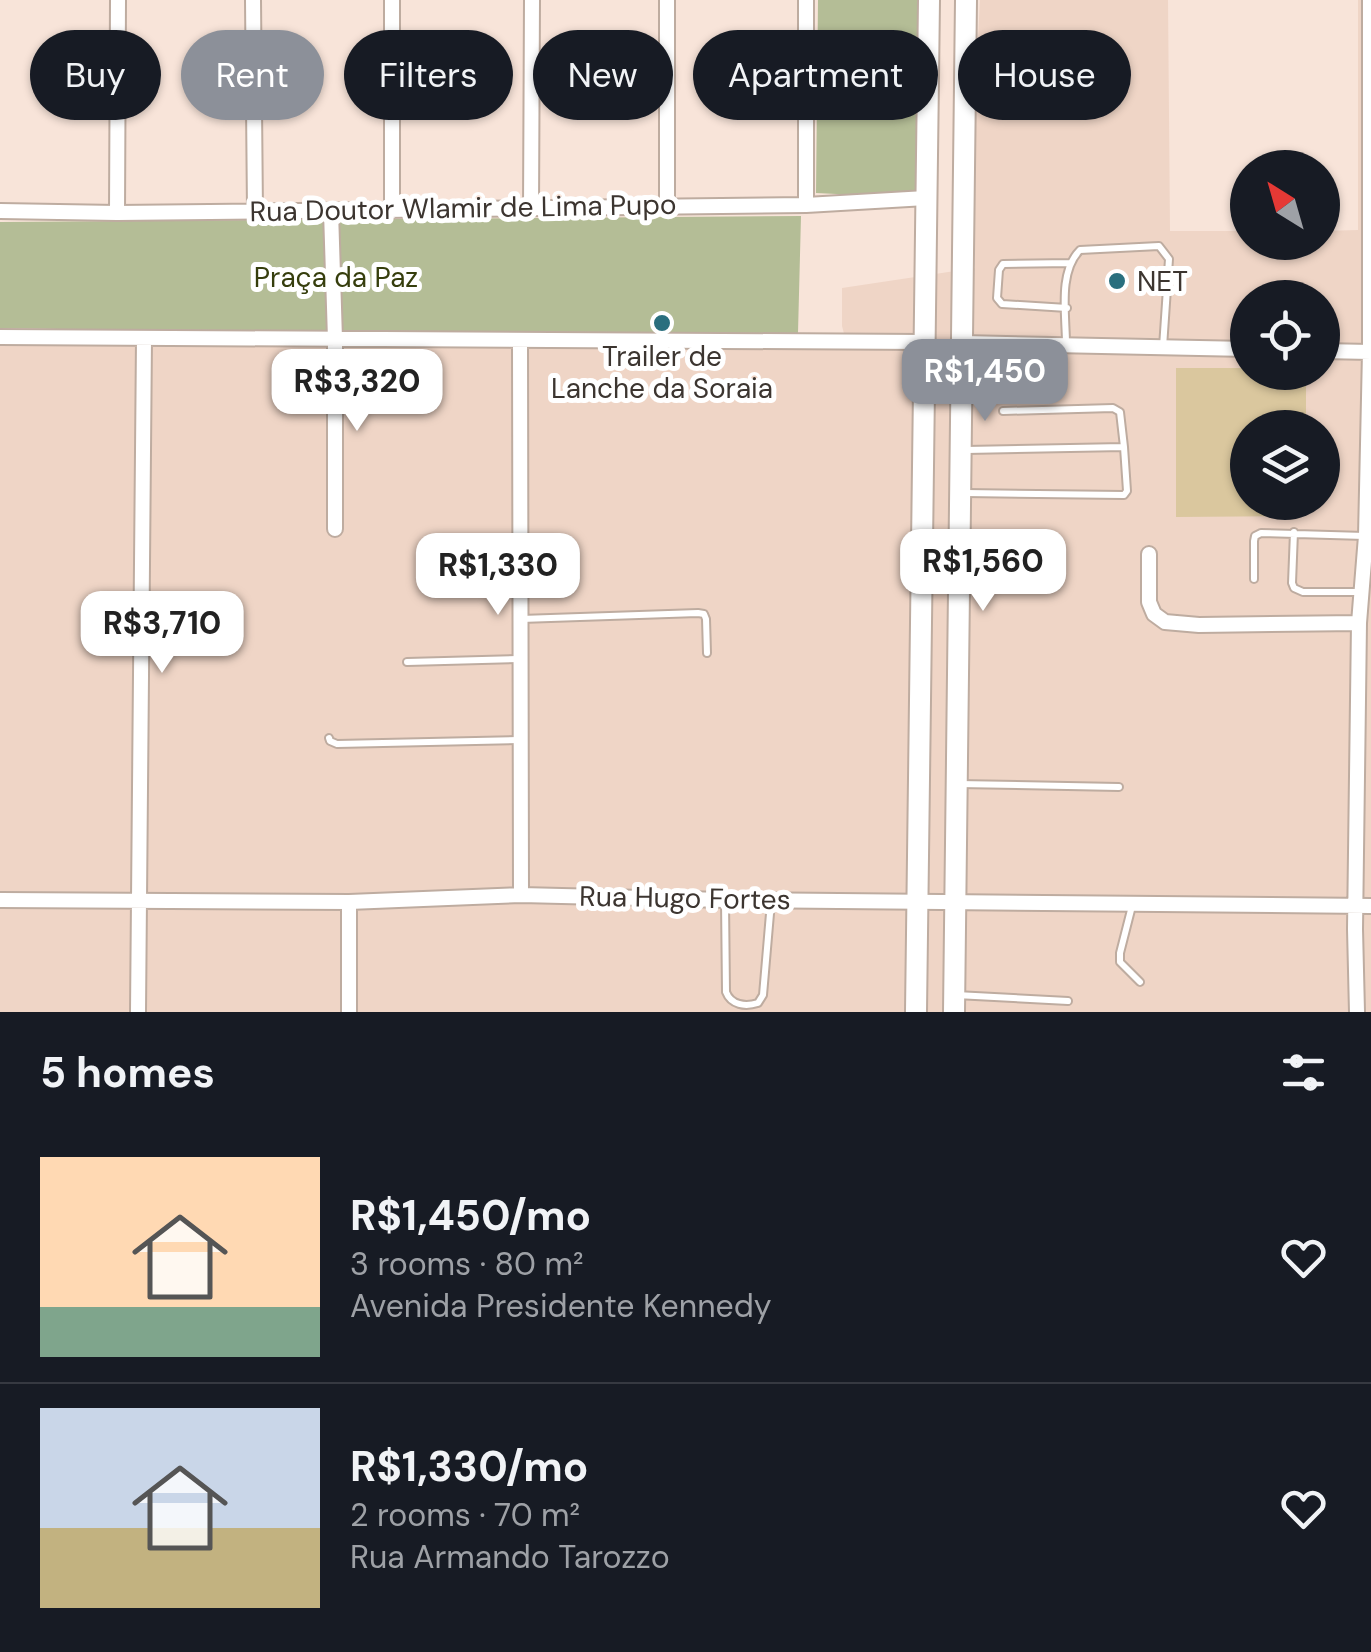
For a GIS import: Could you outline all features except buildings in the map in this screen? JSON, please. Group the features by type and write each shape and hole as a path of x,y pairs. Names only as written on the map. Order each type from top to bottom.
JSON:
{"main road":[{"path":"916,1012 929,0"},
{"path":"954,1004 966,0"},
{"path":"926,198 949,198 962,206"},
{"path":"924,342 961,343"},
{"path":"921,572 958,573"}],"street":[{"path":"117,214 118,0"},
{"path":"252,0 255,211"},
{"path":"392,0 392,210"},
{"path":"531,208 532,0"},
{"path":"667,206 668,0"},
{"path":"806,0 806,205"},
{"path":"1357,1012 1364,906 1360,624 1371,352 1370,0"},
{"name":"Rua Doutor Wlamir de Lima Pupo","path":"0,211 117,214 806,205 926,198"},
{"path":"331,211 335,529"},
{"path":"0,337 924,342"},
{"path":"138,1012 144,339"},
{"path":"520,341 521,895"},
{"path":"961,343 1230,349"},
{"path":"1340,351 1371,352"},
{"path":"1149,554 1149,602 1154,614 1165,622 1360,624"},
{"name":"Rua Hugo Fortes","path":"0,900 349,902 521,895 1364,906"},
{"path":"349,902 349,1012"}],"lane":[{"path":"1066,345 1067,273 1080,250 1158,246 1169,258 1163,348"},
{"path":"1066,308 1002,304 996,298 999,270 1003,264 1071,262"},
{"path":"959,493 1124,495 1127,490 1120,412 1113,408 1003,412"},
{"path":"960,450 1124,447"},
{"path":"1254,580 1256,536 1261,532 1366,536"},
{"path":"1294,532 1294,588 1304,592 1362,592"},
{"path":"520,619 704,614 707,653"},
{"path":"407,662 520,659"},
{"path":"329,738 337,744 520,740"},
{"path":"957,784 1119,787"},
{"path":"725,900 726,992 728,999 737,1004 752,1005 763,995 771,900"},
{"path":"1132,905 1120,962 1140,982"},
{"path":"954,1004 1068,1001"}],"shaded area":[{"path":"980,0 1168,0 1170,231 1230,231 1230,260 1340,260 1340,231 1358,230 1358,0 1371,0 1371,1012 0,1012 0,338 846,341 842,288 975,268 974,120 1131,120 1131,30 978,30"}],"green space":[{"path":"818,0 917,0 917,30 818,30"},
{"path":"817,120 917,120 917,198 816,193"},
{"name":"Praça da Paz","path":"801,216 798,333 335,334 0,328 0,222"}],"place":[{"name":"NET","path":"1117,281"},
{"name":"Trailer de Lanche da Soraia","path":"662,323"}]}
